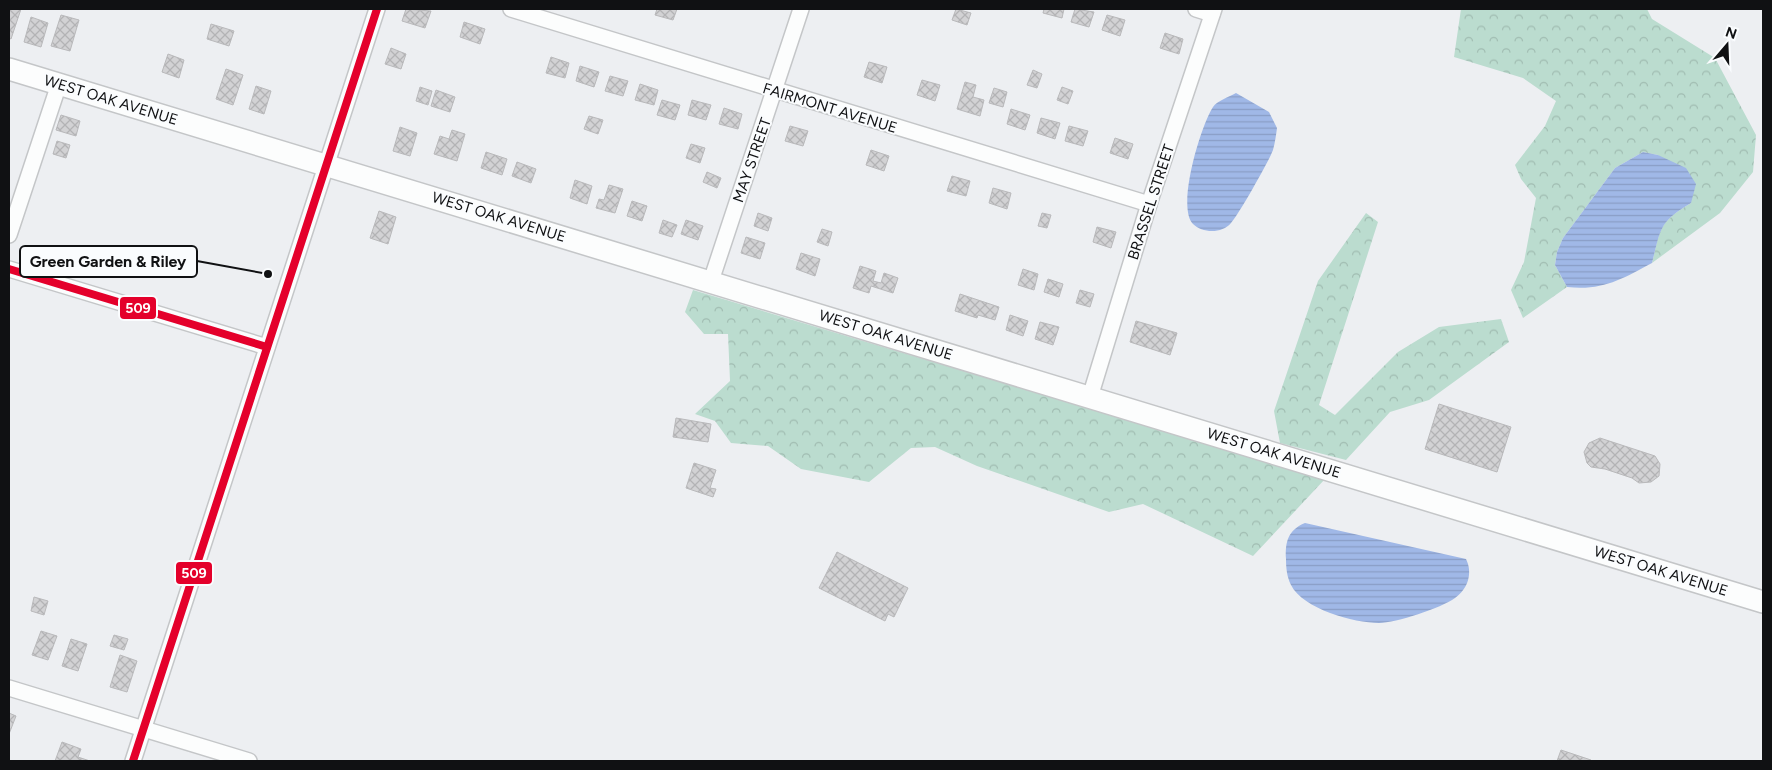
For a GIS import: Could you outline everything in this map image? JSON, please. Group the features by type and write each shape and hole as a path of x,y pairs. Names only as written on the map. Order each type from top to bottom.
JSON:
{"street":[{"path":"133,761 377,9"},
{"name":"FAIRMONT AVENUE","path":"511,9 1149,204"},
{"name":"MAY STREET","path":"711,282 801,9"},
{"path":"1196,9 1213,11"},
{"name":"BRASSEL STREET","path":"1090,397 1149,204 1213,11"},
{"name":"WEST OAK AVENUE","path":"9,69 1763,602"},
{"path":"9,235 59,84"},
{"path":"9,269 267,347"},
{"path":"9,688 249,761"}],"green space":[{"path":"1461,9 1647,9 1652,19 1715,58 1756,135 1753,172 1720,213 1652,263 1657,241 1663,227 1673,215 1691,203 1658,155 1643,152 1615,168 1563,238 1557,252 1555,265 1567,287 1523,318 1511,290 1524,262 1536,198 1521,179 1515,165 1545,126 1556,101 1523,78 1454,57"},
{"path":"1366,213 1378,222 1319,405 1335,415 1398,352 1439,327 1501,319 1509,342 1429,400 1390,412 1346,460 1280,443 1274,411 1318,281"},
{"path":"693,290 1325,479 1253,556 1143,504 1109,512 977,466 935,447 911,448 869,482 801,469 768,446 731,443 715,421 695,414 730,381 728,334 704,334 685,312"}],"water":[{"path":"1236,93 1269,112 1277,128 1273,150 1260,176 1231,223 1217,231 1207,231 1193,224 1188,215 1187,201 1192,166 1202,130 1213,107"},
{"path":"1643,152 1658,155 1686,168 1696,184 1691,203 1673,215 1663,227 1652,263 1621,279 1602,285 1580,288 1567,287 1555,265 1557,252 1563,238 1615,168"},
{"path":"1305,523 1466,559 1469,570 1468,580 1463,590 1455,598 1407,618 1379,623 1356,620 1330,613 1318,608 1297,594 1291,585 1287,572 1287,542 1291,533"}],"building":[{"path":"9,9 21,9 11,39 9,38"},
{"path":"406,9 431,11 425,28 402,21"},
{"path":"657,9 677,9 673,20 655,15"},
{"path":"956,9 971,13 967,25 952,20"},
{"path":"1044,9 1064,9 1062,18 1043,13"},
{"path":"1075,9 1094,12 1089,27 1071,22"},
{"path":"61,15 79,20 70,51 51,46"},
{"path":"1107,15 1125,20 1120,36 1102,30"},
{"path":"31,17 48,23 41,47 24,42"},
{"path":"464,22 485,29 480,44 460,37"},
{"path":"211,24 234,31 229,46 207,39"},
{"path":"1165,33 1183,39 1179,54 1160,48"},
{"path":"391,48 406,54 401,69 385,64"},
{"path":"168,54 184,60 179,78 162,72"},
{"path":"551,57 569,63 565,78 546,73"},
{"path":"869,62 887,67 882,83 864,77"},
{"path":"580,66 599,72 594,87 576,81"},
{"path":"226,69 243,75 233,105 216,99"},
{"path":"1033,70 1042,74 1037,88 1027,85"},
{"path":"610,76 628,81 623,96 605,91"},
{"path":"922,80 940,85 935,101 917,95"},
{"path":"965,82 976,85 973,97 984,100 980,116 957,109"},
{"path":"640,84 658,90 654,105 635,100"},
{"path":"256,86 271,91 264,114 249,109"},
{"path":"420,87 432,91 428,105 416,101"},
{"path":"1062,87 1073,91 1068,104 1057,100"},
{"path":"994,88 1007,92 1003,107 989,103"},
{"path":"436,90 455,97 450,112 431,106"},
{"path":"662,100 680,105 675,120 657,115"},
{"path":"692,100 711,105 706,120 688,115"},
{"path":"724,108 742,114 738,129 719,124"},
{"path":"1011,109 1030,115 1025,130 1007,124"},
{"path":"61,115 80,121 76,136 56,130"},
{"path":"589,116 603,120 598,134 584,129"},
{"path":"1041,118 1060,123 1055,139 1037,133"},
{"path":"790,126 808,131 803,146 785,141"},
{"path":"1069,126 1088,131 1083,146 1065,141"},
{"path":"400,127 417,133 410,156 393,151"},
{"path":"452,130 465,134 457,161 434,154 440,136 449,139"},
{"path":"1115,138 1133,144 1128,159 1110,153"},
{"path":"57,141 70,145 66,158 53,154"},
{"path":"691,144 705,148 700,163 686,158"},
{"path":"871,150 889,156 884,171 866,165"},
{"path":"486,152 507,159 502,175 481,168"},
{"path":"517,162 536,169 531,183 512,176"},
{"path":"707,172 721,178 717,188 703,182"},
{"path":"952,176 970,181 966,196 947,191"},
{"path":"575,180 592,186 587,204 570,198"},
{"path":"609,185 623,189 615,213 596,208 599,199 604,200"},
{"path":"993,188 1011,193 1007,209 989,203"},
{"path":"632,201 647,206 642,221 627,216"},
{"path":"379,211 396,217 388,244 370,238"},
{"path":"758,213 772,218 768,231 754,226"},
{"path":"1042,213 1051,215 1047,228 1038,226"},
{"path":"663,220 677,225 672,237 659,233"},
{"path":"686,220 703,226 698,240 681,234"},
{"path":"1097,227 1116,232 1111,248 1093,242"},
{"path":"822,229 832,232 828,246 817,242"},
{"path":"746,237 765,243 760,259 741,253"},
{"path":"801,253 820,259 815,276 796,269"},
{"path":"860,266 876,271 873,281 881,283 884,273 898,278 893,293 871,286 869,293 853,288"},
{"path":"1023,269 1038,274 1034,290 1018,285"},
{"path":"1048,279 1063,284 1059,297 1044,292"},
{"path":"1080,290 1094,294 1090,307 1076,303"},
{"path":"960,294 999,307 995,320 978,315 977,318 955,311"},
{"path":"1010,315 1028,321 1023,336 1006,330"},
{"path":"1136,321 1177,333 1170,355 1130,342"},
{"path":"1040,322 1059,327 1053,345 1035,339"},
{"path":"1439,404 1511,427 1497,472 1425,449"},
{"path":"676,418 711,424 708,442 673,437"},
{"path":"1600,438 1655,456 1660,464 1659,476 1651,482 1639,483 1632,478 1605,469 1591,467 1587,463 1584,452 1589,443"},
{"path":"694,463 716,470 710,488 716,489 713,497 686,488"},
{"path":"837,552 908,588 894,617 888,614 885,621 819,588"},
{"path":"34,597 48,601 44,615 31,611"},
{"path":"41,631 57,636 48,660 32,655"},
{"path":"114,635 128,639 124,650 110,646"},
{"path":"71,639 87,644 78,671 62,666"},
{"path":"120,655 137,661 127,692 110,687"},
{"path":"9,713 16,716 9,734"},
{"path":"62,742 81,749 78,757 90,761 55,761"},
{"path":"1561,750 1591,760 1591,761 1557,761"}],"transit line":[{"name":"509","path":"133,761 377,9"},
{"name":"509","path":"9,269 267,347"}],"place":[{"name":"Green Garden & Riley","path":"268,274"}]}
